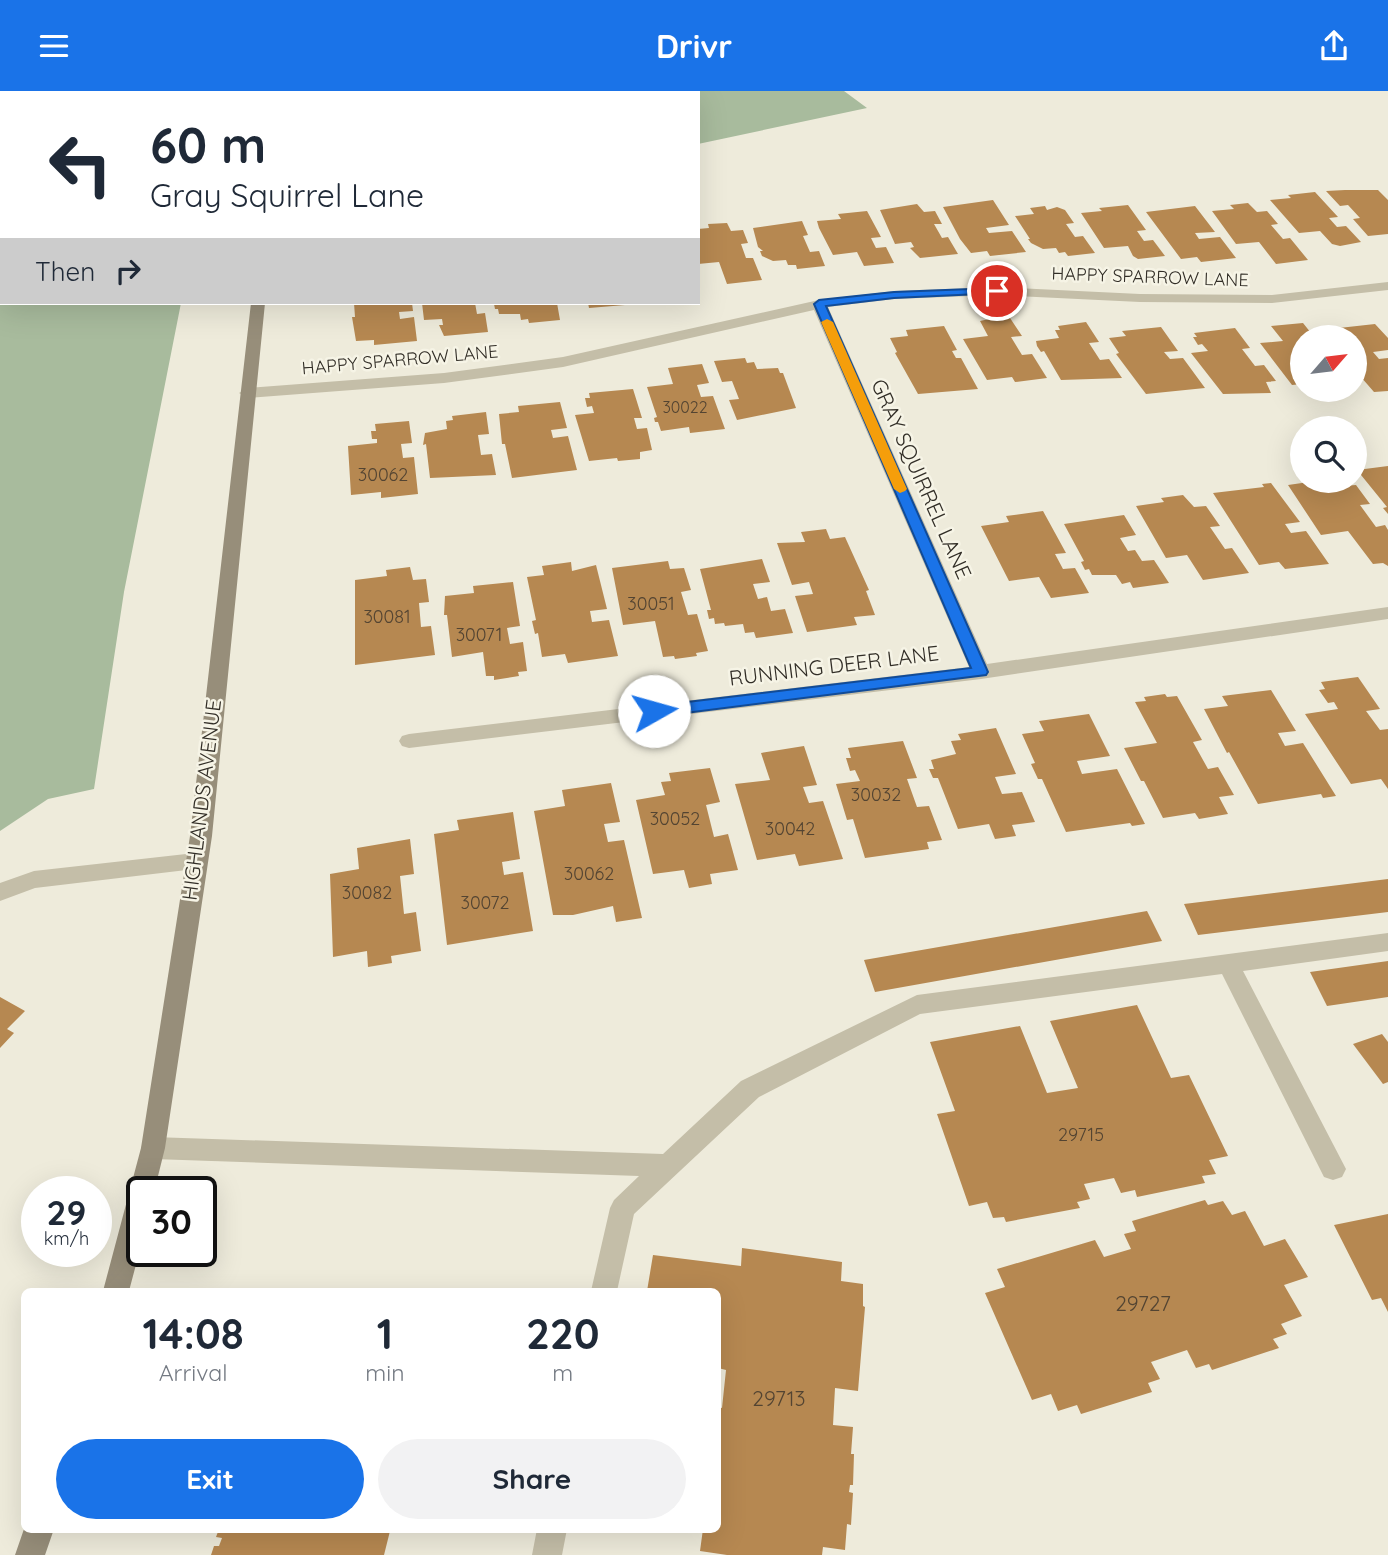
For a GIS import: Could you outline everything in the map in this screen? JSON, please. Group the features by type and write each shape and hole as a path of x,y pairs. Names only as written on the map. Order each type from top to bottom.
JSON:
{"main road":[{"name":"HIGHLANDS AVENUE","path":"117,1288 153,1148 195,861 201,836 258,305"},
{"path":"30,1555 38,1533"}],"street":[{"name":"HAPPY SPARROW LANE","path":"247,393 444,379 563,362 819,304 894,295 997,291 1140,298 1272,299 1388,286"},
{"name":"GRAY SQUIRREL LANE","path":"819,304 981,672"},
{"name":"RUNNING DEER LANE","path":"409,741 981,672 1388,613"},
{"path":"0,892 34,880 195,861"},
{"path":"605,1288 623,1208 750,1089 917,1005 1388,942"},
{"path":"1228,963 1333,1169"},
{"path":"153,1148 668,1166"},
{"path":"547,1555 551,1533"}],"green space":[{"path":"700,91 844,91 867,108 700,144"},
{"path":"0,305 181,305 124,592 94,789 48,799 0,831"}],"building":[{"path":"1378,190 1388,200 1388,234 1368,236 1353,219 1360,218 1348,205 1340,206 1326,191"},
{"path":"1315,192 1338,217 1329,218 1337,227 1346,226 1361,242 1340,246 1332,244 1320,231 1299,233 1270,200"},
{"path":"993,200 1009,225 986,228 989,233 1012,231 1026,252 990,256 987,251 971,253 960,239 943,207"},
{"path":"1248,203 1257,212 1267,211 1278,224 1271,225 1283,239 1290,238 1308,260 1276,264 1259,242 1236,244 1212,211 1234,209 1230,205"},
{"path":"917,204 924,212 935,211 942,224 934,224 942,238 948,237 958,254 920,258 910,248 914,247 911,242 895,244 880,210"},
{"path":"1128,205 1146,230 1137,231 1144,241 1153,240 1165,256 1138,259 1133,256 1128,246 1104,248 1081,213"},
{"path":"1045,206 1047,210 1057,207 1065,210 1074,223 1066,224 1075,237 1083,236 1095,253 1068,256 1065,252 1059,253 1056,248 1043,249 1031,243 1015,216 1034,214 1030,208"},
{"path":"1195,206 1215,232 1195,233 1199,239 1220,237 1236,258 1201,262 1197,257 1181,259 1146,212"},
{"path":"867,211 881,237 871,238 876,248 886,247 894,263 864,266 857,252 833,255 817,221 841,219 838,214"},
{"path":"802,221 808,235 803,236 810,252 819,251 825,266 797,269 796,265 788,265 786,260 773,261 762,256 760,251 763,251 758,247 753,228"},
{"path":"727,223 731,231 743,230 748,243 741,244 746,258 753,258 762,280 727,284 719,262 700,264 700,229 709,228 708,224"},
{"path":"354,305 412,305 413,311 399,312 400,319 414,317 417,341 374,345 374,340 356,341 352,317 355,317"},
{"path":"422,305 475,305 477,314 485,313 488,332 444,336 439,325 443,325 442,319 424,320"},
{"path":"494,305 557,305 560,320 529,323 528,319 521,320 520,314 499,314 498,309 495,309"},
{"path":"588,305 625,305 589,308"},
{"path":"1003,316 1010,318 1022,336 1011,337 1022,355 1032,354 1047,378 1015,382 1012,377 987,380 963,339 988,336 980,321"},
{"path":"1086,322 1099,342 1089,343 1100,360 1109,359 1122,378 1061,380 1044,351 1041,352 1037,346 1036,341 1059,338 1055,330 1060,330 1058,326"},
{"path":"1303,323 1305,325 1290,325 1290,382 1260,343 1283,341 1271,326"},
{"path":"1375,324 1388,338 1388,350 1373,352 1379,359 1388,358 1388,391 1374,392 1367,384 1366,325"},
{"path":"944,326 957,350 952,351 956,358 961,358 978,389 918,394 895,353 897,352 890,338 908,336 906,330"},
{"path":"1161,327 1178,351 1164,352 1170,359 1183,358 1205,388 1146,394 1116,354 1119,353 1109,338 1126,336 1122,331"},
{"path":"1235,328 1250,348 1242,349 1255,366 1264,365 1276,381 1266,382 1271,393 1223,394 1191,353 1208,351 1202,344 1198,345 1193,337 1197,337 1194,333"},
{"path":"745,358 747,363 754,362 757,369 778,368 780,373 783,373 796,408 737,420 729,400 739,399 732,381 722,382 714,361"},
{"path":"702,364 709,383 697,385 701,397 713,396 725,429 690,433 689,427 661,431 658,422 655,422 654,418 657,417 647,387 673,384 668,368"},
{"path":"633,389 642,418 634,418 637,429 647,428 652,450 640,452 640,459 589,461 575,415 594,413 592,406 587,407 585,398 590,398 589,393"},
{"path":"560,402 567,428 551,430 553,438 568,436 577,470 512,478 505,444 502,444 499,414 519,412 518,406"},
{"path":"486,412 489,434 478,435 481,455 492,454 496,475 430,478 426,444 423,445 425,433 447,429 446,421 453,420 452,416"},
{"path":"409,421 412,443 401,444 403,458 414,457 418,494 381,498 381,492 351,495 348,446 377,443 377,439 372,439 371,431 376,431 375,424"},
{"path":"1388,466 1388,514 1383,508 1387,507 1367,482 1367,469"},
{"path":"1271,483 1300,522 1285,524 1291,533 1306,531 1329,564 1285,569 1279,562 1259,565 1213,493 1264,487 1262,484"},
{"path":"1293,493 1362,493 1370,504 1360,505 1376,527 1385,525 1388,530 1388,566 1383,563 1373,564 1348,531 1321,535"},
{"path":"1183,495 1194,507 1206,506 1220,526 1210,527 1225,549 1232,548 1249,573 1203,580 1187,555 1166,558 1136,506 1164,502 1161,498"},
{"path":"1043,511 1066,553 1055,554 1063,569 1075,568 1089,593 1051,598 1039,577 1009,581 981,526 1009,522 1006,516"},
{"path":"1124,515 1136,535 1120,538 1128,551 1135,550 1142,561 1154,560 1169,583 1133,588 1130,582 1122,584 1116,575 1092,575 1089,569 1085,570 1081,562 1084,561 1064,524"},
{"path":"826,529 830,539 845,537 869,590 866,591 875,615 854,617 857,625 807,632 795,596 813,594 809,582 792,585 777,543 805,542 801,532"},
{"path":"762,559 770,582 753,584 758,599 767,597 771,611 785,609 793,633 756,638 754,632 745,633 743,624 725,626 724,623 715,624 714,618 709,619 707,610 711,610 700,569"},
{"path":"668,561 670,569 684,568 691,590 681,592 688,615 697,614 708,651 696,653 697,656 675,659 674,656 663,657 655,621 623,625 612,568"},
{"path":"571,562 572,571 596,565 607,609 590,611 592,622 609,620 618,656 568,663 565,654 542,657 538,633 535,634 532,621 536,620 527,577 544,575 542,566"},
{"path":"410,567 413,580 426,579 429,602 419,603 421,627 431,626 435,655 355,665 355,580 387,576 386,570"},
{"path":"513,582 520,626 507,628 510,644 523,642 527,671 518,672 519,676 494,680 494,676 486,676 483,652 452,657 447,615 444,615 445,596 474,593 473,586"},
{"path":"1358,677 1380,709 1366,711 1380,730 1388,729 1388,789 1381,779 1351,784 1305,714 1338,709 1334,702 1328,703 1319,690 1325,689 1321,682"},
{"path":"1271,690 1296,731 1278,733 1285,746 1303,743 1336,796 1323,798 1321,794 1258,804 1204,709 1228,706 1222,696"},
{"path":"1165,694 1167,697 1177,696 1202,740 1193,742 1208,769 1218,767 1234,795 1219,797 1228,814 1199,819 1195,813 1163,818 1144,781 1141,781 1124,748 1157,743 1135,702 1146,701 1144,697"},
{"path":"1089,714 1110,756 1077,761 1082,774 1117,769 1145,824 1132,826 1130,823 1066,832 1042,779 1038,779 1031,764 1035,763 1022,734 1044,731 1039,721"},
{"path":"996,728 1016,774 995,777 1002,794 1022,792 1035,822 1012,825 1016,836 995,839 989,824 958,829 938,778 933,778 929,769 934,769 931,760 956,754 951,741 961,740 958,734"},
{"path":"903,741 917,778 907,779 917,807 929,806 942,840 927,842 929,849 865,858 853,819 847,820 836,784 860,781 855,770 850,771 846,758 851,758 848,748"},
{"path":"804,746 817,785 803,787 809,803 823,801 843,859 799,866 795,854 757,860 735,784 770,780 761,753"},
{"path":"710,768 720,802 706,805 714,837 728,834 738,870 710,874 712,884 689,888 684,870 653,874 636,800 665,795 661,782 671,781 669,773"},
{"path":"611,783 620,822 604,824 608,842 624,840 642,918 616,922 613,906 573,915 553,915 534,811 565,806 562,790"},
{"path":"513,812 520,859 502,862 504,875 523,872 533,931 447,945 434,834 459,830 457,820"},
{"path":"410,839 414,874 400,876 404,914 416,912 421,951 391,956 392,963 368,967 367,951 333,957 330,874 359,869 357,848"},
{"path":"1388,879 1388,912 1198,935 1184,904"},
{"path":"1147,911 1162,941 875,992 864,960"},
{"path":"1388,961 1388,997 1327,1006 1310,972"},
{"path":"0,997 25,1011 7,1029 14,1033 0,1048"},
{"path":"1137,1005 1171,1078 1189,1075 1228,1156 1209,1160 1216,1174 1202,1176 1205,1183 1137,1197 1135,1190 1121,1193 1114,1178 1084,1184 1090,1199 1077,1202 1080,1208 1006,1222 1004,1217 993,1218 987,1202 969,1206 937,1114 955,1111 930,1042 1020,1026 1047,1093 1078,1088 1050,1021"},
{"path":"1382,1034 1388,1042 1388,1082 1383,1084 1353,1044"},
{"path":"1205,1200 1208,1205 1223,1201 1232,1215 1245,1211 1264,1246 1285,1239 1308,1277 1284,1285 1302,1316 1281,1324 1287,1334 1273,1339 1279,1348 1212,1370 1209,1364 1196,1368 1187,1350 1151,1362 1160,1379 1148,1383 1152,1392 1081,1414 1077,1405 1058,1411 1051,1394 1032,1400 985,1293 1005,1287 997,1269 1095,1240 1104,1257 1131,1249 1124,1234 1136,1231 1132,1221"},
{"path":"1388,1214 1388,1312 1381,1298 1372,1300 1334,1225"},
{"path":"742,1248 842,1262 841,1281 863,1284 865,1307 858,1391 835,1388 833,1425 853,1427 853,1485 850,1485 849,1492 853,1493 851,1525 847,1524 845,1550 823,1547 822,1555 727,1555 700,1551 702,1533 721,1533 721,1408 726,1370 721,1369 721,1288 648,1288 653,1255 741,1266"},
{"path":"218,1533 390,1533 384,1555 211,1555 214,1546 219,1546 222,1538 216,1537"}],"slow traffic":[{"path":"827,322 900,489"}],"route":[{"path":"654,711 981,672 819,304 894,295 997,291"}]}
